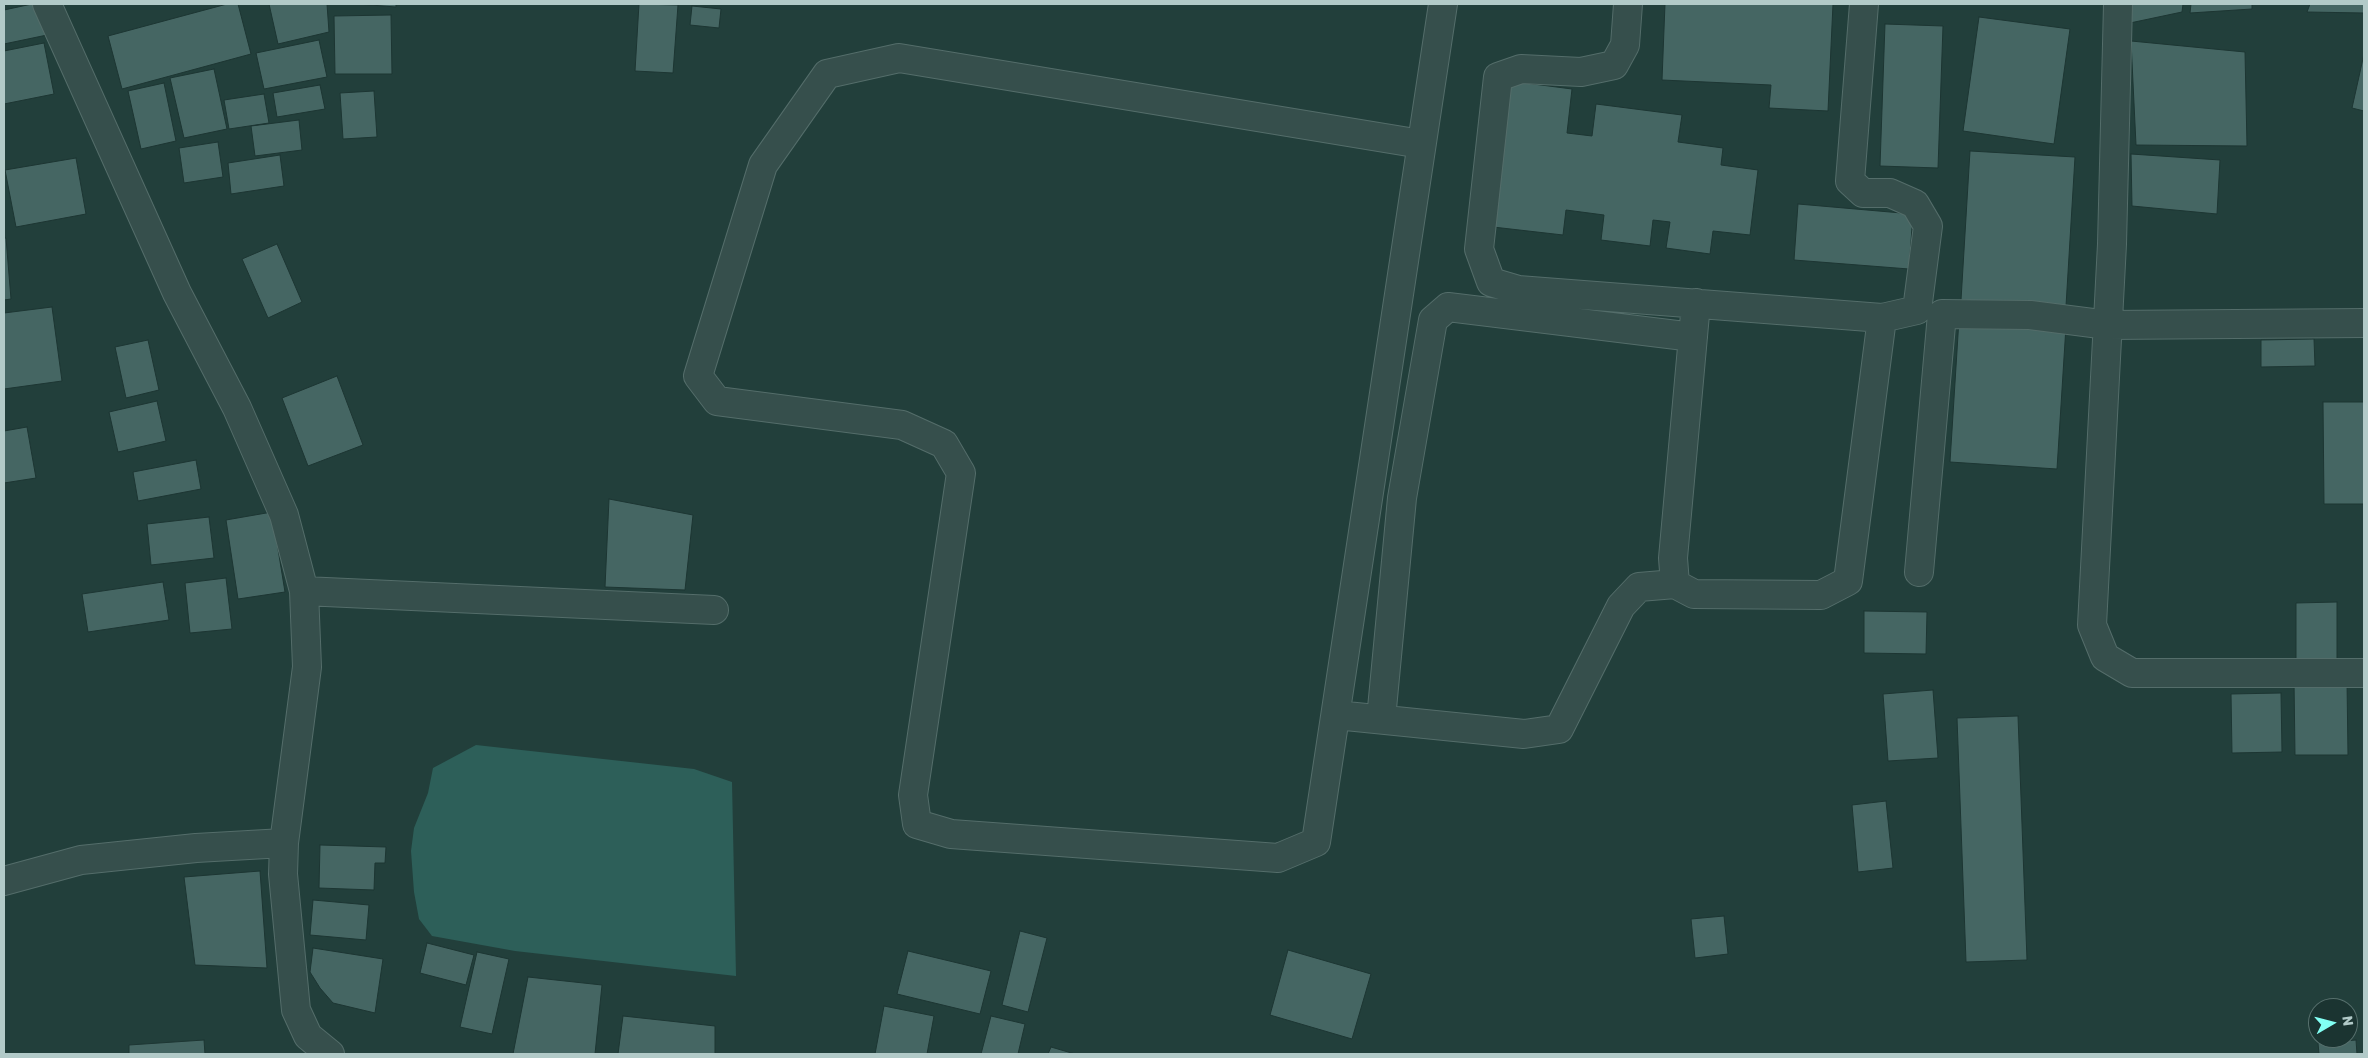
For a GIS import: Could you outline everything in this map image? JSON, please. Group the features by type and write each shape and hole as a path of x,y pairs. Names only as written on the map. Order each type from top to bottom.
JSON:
{"street":[{"path":"47,4 177,293 237,408 280,506 304,591 307,667 284,842 283,874 296,1010 308,1036 330,1054"},
{"path":"1421,144 899,58 827,74 763,165 698,376 717,401 902,425 944,444 961,473 913,795 917,824 951,834 1278,858 1316,842 1443,4"},
{"path":"1628,4 1625,45 1614,65 1581,72 1521,69 1498,77 1479,249 1491,282 1518,290 1882,318 1917,310 1928,226 1915,204 1890,193 1864,193 1850,181 1864,4"},
{"path":"2118,4 2108,325 2092,625 2105,657 2132,673 2364,673"},
{"path":"1675,584 1673,558 1696,303"},
{"path":"1380,719 1402,498 1433,320 1448,307 1693,337"},
{"path":"1919,572 1942,314 2030,314 2108,325 2364,323"},
{"path":"1336,715 1524,734 1559,729 1621,606 1639,587 1675,584 1694,594 1821,594 1848,581 1882,318"},
{"path":"304,591 714,610"},
{"path":"4,881 80,860 196,848 284,842"}],"water":[{"path":"476,745 694,769 732,782 736,976 515,951 432,936 419,919 414,892 411,851 414,828 428,793 433,768"}],"building":[{"path":"41,4 47,35 4,44 4,10"},
{"path":"227,4 238,4 251,54 122,89 108,36"},
{"path":"269,4 327,4 329,32 278,44"},
{"path":"358,4 396,4 396,7"},
{"path":"639,4 678,5 673,73 635,71"},
{"path":"1665,4 1833,4 1828,111 1769,108 1771,85 1662,80"},
{"path":"2131,4 2183,4 2182,12 2130,23"},
{"path":"2191,4 2252,4 2252,9 2190,13"},
{"path":"2310,4 2364,4 2364,13 2307,12"},
{"path":"692,6 721,9 719,28 690,25"},
{"path":"391,15 392,74 335,74 334,16"},
{"path":"1979,17 2070,29 2054,144 1963,131"},
{"path":"1885,24 1943,26 1938,168 1880,166"},
{"path":"319,40 327,77 264,89 256,53"},
{"path":"2131,41 2245,52 2247,146 2136,145"},
{"path":"44,43 54,94 4,104 4,51"},
{"path":"2364,54 2364,111 2352,108"},
{"path":"214,69 227,129 184,138 170,78"},
{"path":"1510,81 1572,89 1567,133 1592,136 1596,104 1682,115 1678,142 1723,148 1721,165 1758,170 1750,235 1713,231 1710,254 1666,248 1670,222 1653,220 1650,246 1601,240 1604,215 1566,210 1563,235 1493,227"},
{"path":"164,83 176,141 141,149 128,91"},
{"path":"320,85 325,109 277,117 273,93"},
{"path":"374,91 377,137 343,139 340,93"},
{"path":"264,94 269,123 229,129 224,100"},
{"path":"299,120 302,150 255,156 251,126"},
{"path":"218,142 223,177 184,183 179,148"},
{"path":"1970,151 2075,157 2066,306 1961,300"},
{"path":"2131,154 2220,160 2217,214 2132,206"},
{"path":"280,155 284,186 231,194 228,163"},
{"path":"76,158 86,214 16,227 5,170"},
{"path":"1798,204 1913,214 1909,269 1794,260"},
{"path":"4,238 6,238 11,299 4,300"},
{"path":"277,244 302,302 268,318 242,259"},
{"path":"52,307 62,381 4,389 4,313"},
{"path":"1959,319 2066,326 2057,469 1950,462"},
{"path":"2314,339 2315,366 2261,367 2261,340"},
{"path":"148,340 159,390 126,398 115,347"},
{"path":"337,376 363,445 308,466 282,398"},
{"path":"157,401 166,441 118,452 109,412"},
{"path":"2323,402 2364,402 2364,504 2324,504"},
{"path":"27,427 36,478 4,483 4,431"},
{"path":"196,460 201,489 138,501 133,472"},
{"path":"609,499 693,515 685,590 605,587"},
{"path":"272,512 285,592 238,599 226,520"},
{"path":"209,517 214,558 151,565 147,524"},
{"path":"226,578 232,629 190,633 185,583"},
{"path":"163,582 169,620 88,632 82,594"},
{"path":"2337,602 2337,662 2296,662 2296,603"},
{"path":"1864,611 1927,612 1926,654 1864,653"},
{"path":"2294,680 2347,681 2348,755 2295,755"},
{"path":"1933,690 1938,758 1888,761 1883,694"},
{"path":"2281,693 2282,752 2232,753 2231,694"},
{"path":"2018,716 2027,960 1966,962 1957,718"},
{"path":"1886,801 1893,868 1858,872 1852,805"},
{"path":"320,845 386,847 385,863 375,863 374,890 319,888"},
{"path":"260,871 267,968 195,965 184,877"},
{"path":"313,900 369,905 366,940 310,935"},
{"path":"1724,916 1728,954 1695,958 1691,919"},
{"path":"1020,931 1047,938 1028,1012 1002,1005"},
{"path":"427,943 474,955 466,985 420,973"},
{"path":"313,948 383,959 375,1013 333,1003 320,988 310,972"},
{"path":"1288,950 1371,974 1352,1039 1270,1015"},
{"path":"908,951 991,971 980,1014 897,994"},
{"path":"477,952 509,959 492,1034 460,1027"},
{"path":"528,977 602,985 595,1054 513,1054"},
{"path":"884,1006 934,1016 927,1054 875,1054"},
{"path":"623,1016 715,1026 715,1054 618,1054"},
{"path":"991,1016 1025,1024 1018,1054 981,1054"},
{"path":"204,1040 205,1054 129,1054 129,1045"},
{"path":"1051,1047 1075,1054 1048,1054"},
{"path":"2318,1048 2357,1048 2357,1054 2319,1054"}]}
